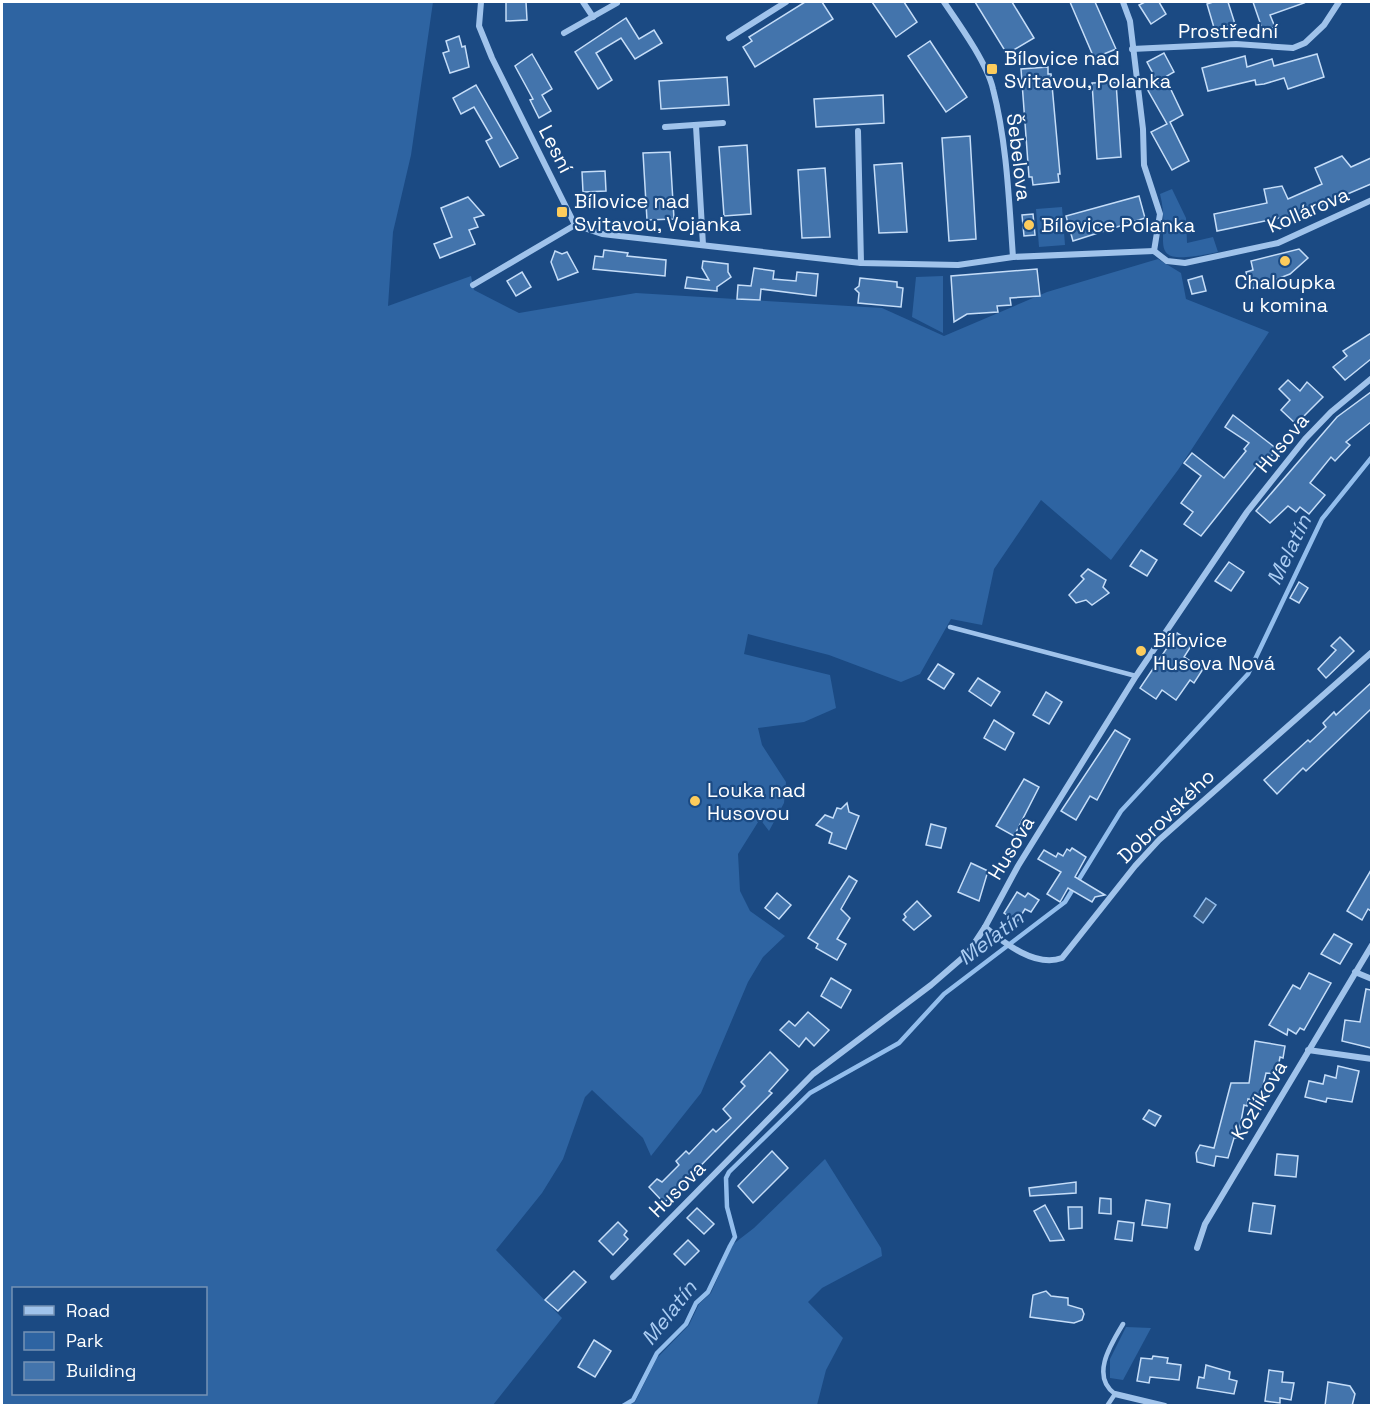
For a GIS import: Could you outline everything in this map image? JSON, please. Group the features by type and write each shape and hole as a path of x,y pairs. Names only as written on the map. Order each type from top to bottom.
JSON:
{"street":[{"name":"Lesní","path":"481,2 478,26 575,225"},
{"path":"583,2 593,17"},
{"path":"768,2 773,10"},
{"path":"729,38 786,2"},
{"name":"Šebelova","path":"944,2 966,35 993,87 1005,161 1013,257"},
{"path":"473,285 575,225 602,234 861,263 958,265 1013,257 1154,250 1160,214 1144,165 1143,129 1130,21 1123,2"},
{"name":"Prostřední","path":"1132,49 1236,44 1293,48 1305,43 1324,25 1339,2"},
{"path":"564,33 617,3"},
{"path":"665,127 723,123"},
{"path":"696,126 703,245"},
{"path":"858,131 861,263"},
{"name":"Kollárova","path":"1154,250 1167,261 1185,263 1278,243 1371,200"},
{"name":"Husova","path":"613,1277 813,1074 931,985 968,953 1018,867 1136,676 1256,501 1305,438 1371,378"},
{"name":"Dobrovského","path":"985,927 1002,942 1041,960 1052,962 1062,957 1135,866 1159,840 1371,652"},
{"name":"Kozlíkova","path":"1197,1248 1204,1224 1371,945"},
{"path":"1356,972 1371,978"},
{"path":"1308,1050 1371,1059"},
{"path":"1116,1394 1165,1406"}],"lane":[{"path":"950,627 1136,676"},
{"path":"1107,1406 1116,1394 1107,1387 1104,1367 1107,1353 1123,1324"}],"green space":[{"path":"2,2 433,2 411,155 393,232 388,306 471,276 474,290 519,313 636,293 882,308 944,336 1047,292 1158,259 1181,273 1186,299 1269,332 1178,470 1111,560 1041,500 994,569 982,625 951,619 920,674 901,682 829,655 748,634 744,654 830,675 836,708 804,722 758,728 762,745 786,782 784,803 769,831 760,819 738,854 740,891 750,911 785,936 763,957 748,982 701,1093 651,1156 643,1138 592,1090 585,1097 563,1159 542,1193 496,1250 562,1318 493,1405 2,1406"},
{"path":"1172,189 1186,218 1187,243 1213,237 1218,252 1177,257 1168,254 1164,248 1160,194"},
{"path":"1062,207 1065,245 1039,247 1036,209"},
{"path":"943,276 943,333 912,317 916,277"},
{"path":"825,1159 881,1248 882,1256 822,1288 808,1302 843,1338 826,1370 817,1405 628,1405 635,1402 657,1358 689,1325 699,1304 711,1293 732,1245 754,1228"},
{"path":"1126,1327 1151,1328 1123,1380 1110,1378 1110,1359"}],"shaded area":[{"path":"1206,898 1216,905 1203,923 1194,916"}],"building":[{"path":"506,2 526,2 527,20 506,21"},
{"path":"805,2 822,2 833,19 755,67 743,47 752,41 749,37"},
{"path":"872,2 904,2 917,22 896,37"},
{"path":"975,2 1012,2 1034,38 1007,54"},
{"path":"1070,2 1095,2 1116,49 1094,58"},
{"path":"1145,2 1159,2 1166,14 1151,24 1139,5"},
{"path":"1228,2 1235,24 1215,31 1207,4"},
{"path":"1253,2 1304,3 1270,15 1275,27 1263,31"},
{"path":"626,18 639,39 654,30 662,43 635,59 621,38 596,53 612,80 598,89 575,52"},
{"path":"459,36 462,47 465,46 469,67 450,73 443,53 449,51 446,41"},
{"path":"930,41 967,97 946,112 908,56"},
{"path":"1164,53 1174,72 1165,77 1183,115 1170,122 1189,161 1172,170 1151,132 1167,124 1146,87 1157,81 1147,62"},
{"path":"532,54 552,89 542,95 551,111 539,118 530,100 533,99 515,66"},
{"path":"1317,54 1324,77 1288,89 1284,78 1256,85 1255,80 1208,91 1202,68 1245,56 1247,67 1272,59 1274,66"},
{"path":"1048,67 1048,74 1051,74 1059,182 1033,185 1032,177 1029,177 1021,69"},
{"path":"727,77 729,105 661,109 659,81"},
{"path":"1116,82 1121,157 1097,159 1092,83"},
{"path":"476,85 518,158 500,167 486,141 492,138 474,107 461,114 453,98"},
{"path":"883,95 884,123 816,127 814,99"},
{"path":"970,136 976,239 949,241 942,138"},
{"path":"747,145 751,214 724,216 719,147"},
{"path":"670,152 674,219 647,220 643,153"},
{"path":"1342,156 1351,167 1371,158 1371,184 1303,213 1217,231 1214,214 1267,203 1264,189 1282,186 1288,199 1322,184 1315,168"},
{"path":"902,163 907,232 879,233 874,165"},
{"path":"825,168 830,237 802,238 798,170"},
{"path":"605,171 606,191 583,192 582,172"},
{"path":"1139,196 1145,218 1073,241 1066,216"},
{"path":"468,197 484,215 474,218 478,227 469,230 475,244 440,258 434,244 452,237 441,208"},
{"name":"Bílovice Polanka","path":"1033,214 1035,235 1024,236 1022,215"},
{"path":"1299,249 1308,258 1290,274 1251,289 1246,272 1253,270 1251,261"},
{"path":"604,250 628,253 627,256 666,260 665,276 593,269 595,256 603,257"},
{"path":"555,251 562,254 567,252 578,272 558,280 551,262"},
{"path":"703,261 728,264 731,277 717,287 717,291 685,288 687,277 709,280 702,268"},
{"path":"754,268 774,271 773,279 796,281 797,272 818,274 816,296 761,289 760,300 737,299 738,285 751,286"},
{"path":"1037,269 1040,296 1010,298 1011,305 997,306 998,312 967,314 954,322 951,276"},
{"path":"522,272 531,287 516,296 507,281"},
{"path":"1202,276 1206,291 1192,294 1188,280"},
{"path":"860,278 897,282 897,287 903,288 901,307 858,303 859,293 855,289 859,286"},
{"path":"1371,333 1371,359 1345,380 1333,367 1347,356 1343,351"},
{"path":"1288,380 1300,391 1307,382 1323,397 1296,424 1281,410 1290,400 1279,389"},
{"path":"1371,392 1371,422 1346,442 1350,445 1335,461 1331,457 1310,483 1325,495 1309,514 1300,507 1296,512 1288,506 1270,523 1256,511 1337,417"},
{"path":"1233,415 1277,449 1264,465 1260,462 1201,536 1184,524 1193,512 1181,503 1201,476 1184,463 1192,453 1224,478 1246,451 1244,449 1249,443 1225,427"},
{"path":"1141,550 1157,560 1147,576 1130,566"},
{"path":"1229,562 1244,572 1231,591 1215,581"},
{"path":"1088,569 1106,580 1103,587 1109,593 1092,605 1086,600 1076,603 1069,595 1084,579 1081,576"},
{"path":"1299,582 1308,588 1299,603 1290,598"},
{"path":"1177,633 1193,643 1184,657 1203,669 1194,683 1190,680 1176,700 1162,690 1156,699 1140,688"},
{"path":"1340,637 1354,651 1326,678 1318,669 1336,650 1331,646"},
{"path":"938,664 954,674 944,689 928,679"},
{"path":"978,678 1000,692 991,706 969,691"},
{"path":"1371,683 1371,709 1306,771 1303,768 1277,794 1264,780 1308,740 1310,742 1326,727 1323,723 1334,712 1336,715"},
{"path":"1046,692 1062,702 1049,724 1033,715"},
{"path":"994,720 1014,733 1005,750 984,738"},
{"path":"1115,730 1130,739 1097,800 1090,796 1076,820 1061,811"},
{"path":"1024,779 1039,787 1014,836 996,826"},
{"path":"847,803 849,812 859,816 846,849 829,843 832,833 816,825 825,815 833,818 837,808 841,809"},
{"path":"931,824 946,828 941,848 926,845"},
{"path":"1072,848 1086,857 1075,877 1105,895 1095,897 1092,902 1068,888 1060,902 1047,894 1061,872 1038,859 1044,850 1056,857 1058,853 1063,856 1067,849 1070,851"},
{"path":"971,863 988,871 979,901 958,892"},
{"path":"1371,870 1371,911 1368,909 1362,920 1347,911"},
{"path":"849,876 857,881 841,909 850,918 837,939 846,944 837,960 816,948 818,944 808,938"},
{"path":"1017,892 1025,897 1028,893 1039,900 1031,912 1025,909 1017,922 1004,913"},
{"path":"777,893 791,905 779,919 765,908"},
{"path":"917,901 931,916 914,930 903,920 906,917 904,914"},
{"path":"1334,934 1352,944 1340,964 1321,954"},
{"path":"1309,973 1331,983 1304,1030 1300,1028 1296,1034 1288,1029 1287,1035 1269,1025 1293,985 1300,989"},
{"path":"831,978 851,990 841,1008 821,996"},
{"path":"1366,989 1371,990 1371,1048 1342,1041 1345,1020 1360,1022"},
{"path":"808,1012 829,1030 814,1046 806,1038 799,1047 780,1030 789,1021 795,1026"},
{"path":"1255,1041 1285,1046 1277,1074 1266,1073 1262,1090 1265,1095 1259,1101 1248,1099 1247,1106 1244,1105 1238,1138 1234,1138 1228,1158 1216,1156 1214,1166 1197,1162 1196,1153 1200,1145 1214,1148 1231,1083 1249,1083"},
{"path":"770,1052 788,1070 769,1091 772,1093 664,1203 649,1187 657,1179 662,1182 679,1165 676,1161 686,1151 689,1154 713,1129 716,1132 731,1118 723,1109 745,1086 741,1082"},
{"path":"1338,1066 1359,1071 1352,1102 1327,1098 1326,1102 1305,1097 1309,1081 1323,1084 1325,1075 1336,1078"},
{"path":"1149,1110 1161,1116 1155,1126 1143,1119"},
{"path":"772,1151 788,1168 753,1203 738,1186"},
{"path":"1277,1154 1298,1156 1296,1177 1275,1175"},
{"path":"1076,1182 1076,1193 1030,1196 1029,1188"},
{"path":"1100,1198 1111,1199 1111,1214 1099,1213"},
{"path":"1146,1200 1170,1204 1167,1228 1142,1225"},
{"path":"1253,1203 1275,1206 1271,1234 1249,1231"},
{"path":"1045,1205 1064,1240 1050,1241 1034,1211"},
{"path":"1068,1207 1082,1207 1082,1228 1069,1229"},
{"path":"697,1208 714,1224 704,1234 687,1218"},
{"path":"1118,1221 1134,1223 1132,1241 1115,1239"},
{"path":"618,1222 627,1231 624,1235 628,1239 613,1255 599,1241"},
{"path":"688,1240 699,1251 685,1265 674,1254"},
{"path":"574,1271 586,1282 558,1311 545,1300"},
{"path":"1046,1291 1051,1296 1068,1298 1068,1305 1082,1309 1084,1314 1082,1320 1074,1323 1030,1317 1033,1295"},
{"path":"594,1340 611,1351 595,1377 578,1367"},
{"path":"1153,1356 1168,1358 1167,1363 1181,1365 1179,1380 1150,1377 1149,1383 1137,1381 1141,1358 1152,1359"},
{"path":"1206,1365 1230,1372 1229,1379 1237,1381 1234,1394 1197,1388 1199,1377 1204,1378"},
{"path":"1269,1370 1283,1372 1282,1382 1294,1383 1291,1400 1280,1398 1280,1403 1265,1401"},
{"path":"1328,1382 1350,1386 1355,1394 1352,1406 1325,1406"}],"waterway":[{"name":"Melatín","path":"623,1406 633,1400 657,1353 686,1324 696,1303 708,1292 735,1237 727,1207 726,1178 729,1172 810,1093 899,1043 944,994 1065,902 1121,811 1248,674 1322,519 1372,457"}],"place":[{"name":"Bílovice nad Svitavou, Polanka","path":"992,69"},
{"name":"Bílovice nad Svitavou, Vojanka","path":"562,212"},
{"name":"Bílovice Polanka","path":"1029,225"},
{"name":"Chaloupka u komina","path":"1285,261"},
{"name":"Bílovice Husova Nová","path":"1141,651"},
{"name":"Louka nad Husovou","path":"695,801"}]}
